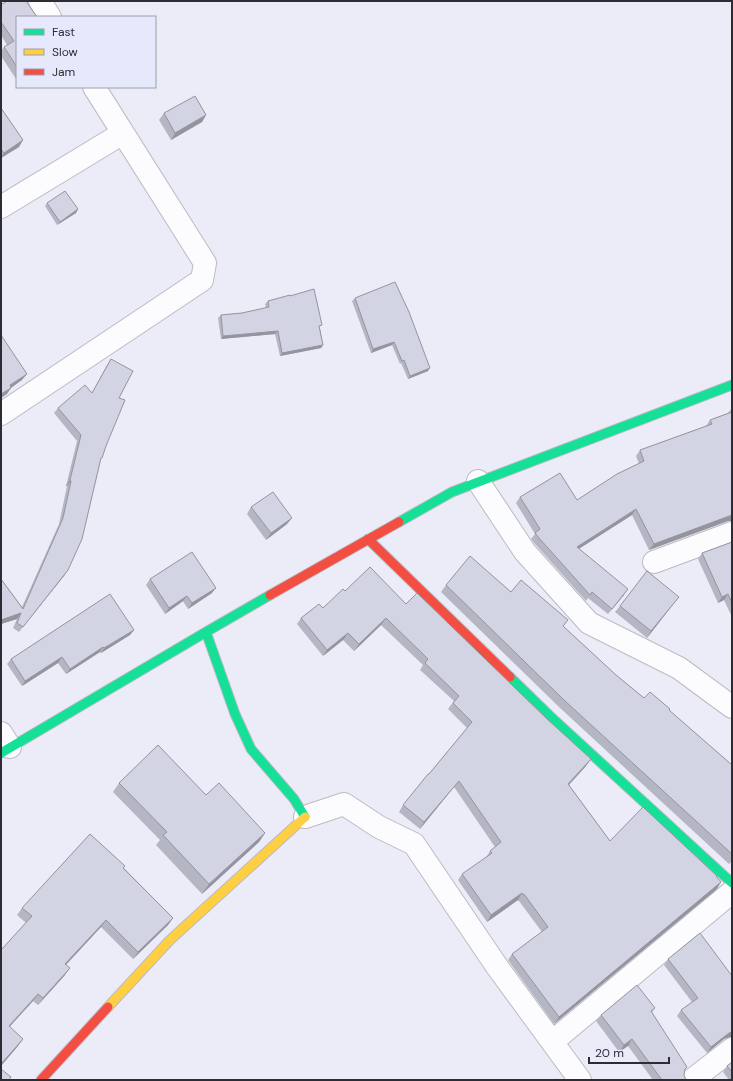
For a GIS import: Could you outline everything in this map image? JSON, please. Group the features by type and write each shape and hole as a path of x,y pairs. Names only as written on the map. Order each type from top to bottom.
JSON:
{"street":[{"path":"40,1 49,16"},
{"path":"1,414 202,280 205,263 95,88"},
{"path":"1,207 123,133"},
{"path":"4,745 452,492 732,385"},
{"path":"478,481 525,552 589,623 679,668 732,707"},
{"path":"654,562 732,533"},
{"path":"368,539 550,716 732,883"},
{"path":"206,632 235,714 251,749 294,799 305,817"},
{"path":"41,1080 170,940 305,817 344,804 378,827 414,844 498,968 580,1080"},
{"path":"552,1042 732,892"},
{"path":"692,1080 732,1049"}],"building":[{"path":"7,1 26,1 36,16 16,16 16,65 4,47 14,41 1,22 1,5"},
{"path":"195,96 206,115 175,133 164,113"},
{"path":"1,108 23,140 4,153 1,149"},
{"path":"65,191 78,209 60,222 47,203"},
{"path":"395,282 409,312 430,368 410,376 404,360 402,361 394,342 373,349 355,298"},
{"path":"314,289 322,325 319,326 323,345 282,353 278,331 223,336 221,315 242,313 269,307 268,301"},
{"path":"1,335 27,374 10,385 11,388 1,394"},
{"path":"111,359 133,371 119,398 125,400 101,458 82,539 68,570 23,627 17,623 21,613 1,620 1,579 23,609 63,518 70,480 81,435 58,408 85,385 92,393"},
{"path":"732,412 732,515 654,544 636,509 577,547 628,589 612,609 592,592 590,595 535,533 540,529 520,497 560,473 577,500 617,474 644,461 640,450 712,424 710,420"},
{"path":"273,492 292,518 271,533 251,507"},
{"path":"732,542 732,603 728,594 722,597 702,553"},
{"path":"192,552 216,588 192,603 187,596 169,608 150,579"},
{"path":"470,556 511,592 521,580 568,620 563,626 616,675 644,698 650,692 732,765 732,854 564,700 446,585"},
{"path":"370,567 406,604 417,593 546,718 591,759 568,784 610,841 643,807 717,876 721,882 559,1017 512,954 548,927 522,893 491,915 462,874 492,853 490,851 501,842 459,781 424,822 403,805 472,722 453,703 459,696 425,663 428,659 386,618 359,644 348,633 327,650 301,618 319,604 323,608 343,589 345,591"},
{"path":"647,571 679,597 651,631 620,606"},
{"path":"110,594 134,630 104,648 103,647 70,669 62,657 25,681 11,659"},
{"path":"158,745 206,795 219,783 265,833 209,884 163,835 167,832 119,783"},
{"path":"90,834 125,866 123,868 173,918 138,952 106,920 65,964 70,968 43,998 38,994 9,1026 23,1039 1,1064 1,950 32,916 22,908"},
{"path":"700,933 732,976 732,1032 711,1047 681,1010 698,998 668,959"},
{"path":"637,985 655,1008 651,1011 687,1067 684,1075 686,1080 662,1080 632,1039 624,1045 601,1015"},
{"path":"732,1062 732,1072 727,1066"},
{"path":"1,1069 11,1077 9,1080 1,1080"}],"traffic: fast":[{"path":"399,522 452,492 732,385"},
{"path":"1,753 270,595"},
{"path":"206,632 235,714 251,749 294,799 305,817"},
{"path":"510,677 550,716 732,883"}],"traffic: slow":[{"path":"108,1007 170,940 305,817"}],"traffic: jam":[{"path":"270,595 399,522"},
{"path":"368,539 510,677"},
{"path":"41,1080 108,1007"}]}
